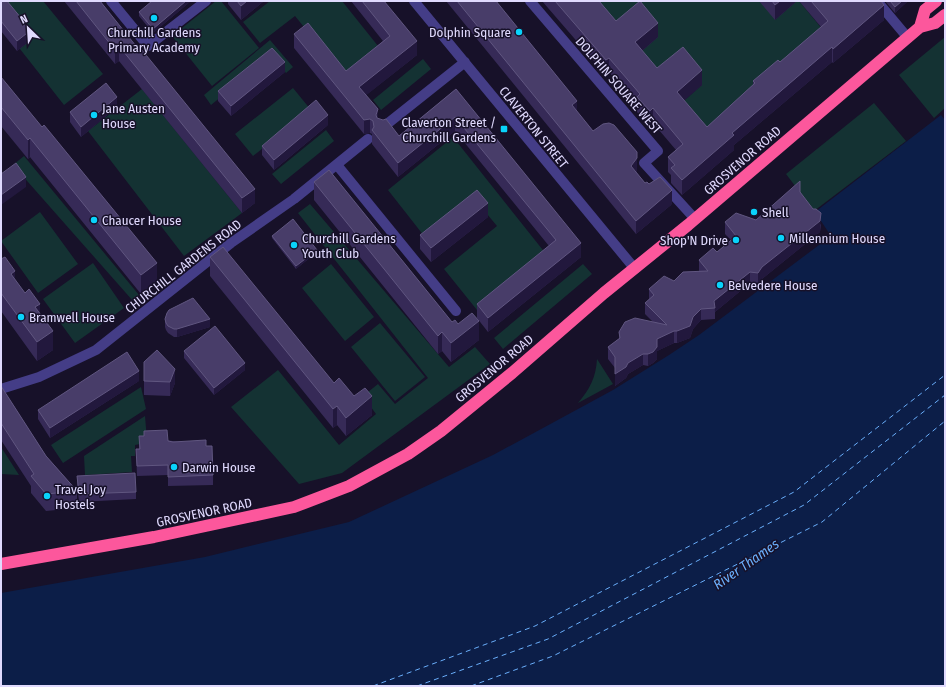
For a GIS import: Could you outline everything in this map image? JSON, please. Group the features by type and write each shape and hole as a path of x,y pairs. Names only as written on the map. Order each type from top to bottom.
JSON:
{"highway":[{"name":"GROSVENOR ROAD","path":"920,27 925,10 936,1"},
{"name":"GROSVENOR ROAD","path":"1,564 154,537 294,507 349,486 408,454 441,431 518,368 604,293 695,219 920,27 935,23 945,15"}],"street":[{"path":"111,1 148,46 206,1"},
{"name":"CLAVERTON STREET","path":"414,1 635,269"},
{"name":"DOLPHIN SQUARE WEST","path":"530,1 658,151 644,163 695,219"},
{"path":"877,1 908,38"},
{"path":"382,128 465,62"},
{"name":"CHURCHILL GARDENS ROAD","path":"1,390 39,377 96,350 231,243 294,199 368,139"},
{"path":"337,165 456,311"}],"green space":[{"path":"1,1 43,1 103,74 64,105 20,49"},
{"path":"216,1 221,1 259,48 212,86 172,36"},
{"path":"270,1 342,1 378,46 343,75 295,16 260,43 243,22"},
{"path":"586,1 799,1 828,36 707,141 674,104 687,98 702,85 660,86 631,32"},
{"path":"945,37 945,108 934,118 899,75"},
{"path":"270,40 293,67 286,73 272,55 211,105 204,95"},
{"path":"423,59 431,69 381,110 373,100"},
{"path":"293,88 311,110 253,156 235,134"},
{"path":"142,89 242,213 184,256 88,131"},
{"path":"874,103 906,141 814,211 786,174"},
{"path":"326,130 334,141 281,184 272,174"},
{"path":"453,137 546,254 477,310 444,269 497,226 477,202 428,241 388,190"},
{"path":"24,156 139,295 133,301 13,165"},
{"path":"310,204 449,367 475,347 490,364 342,473 299,484 231,407 278,370 339,445 376,414 363,396 378,384 395,404 428,378 298,213"},
{"path":"40,212 78,264 38,293 1,241"},
{"path":"93,263 124,308 75,343 43,299"},
{"path":"331,264 374,317 345,341 302,288"},
{"path":"583,264 592,274 503,349 494,338"},
{"path":"380,323 425,377 395,401 351,347"},
{"path":"597,359 613,384 578,403 592,382"},
{"path":"141,387 146,409 63,463 51,445"},
{"path":"145,416 147,440 135,445 135,456 131,456 132,472 85,475 84,456"},
{"path":"1,447 19,475 1,474"}],"water":[{"name":"River Thames","path":"941,115 945,120 945,686 1,686 1,593 205,557 349,522 493,455 613,390 669,355 699,335 831,236 815,212"}],"building":[{"path":"1,1 7,1 31,30 17,41 1,21"},
{"path":"76,1 100,1 140,51 142,50 255,189 242,198 119,46 115,50"},
{"path":"152,1 186,1 153,29 139,12"},
{"path":"237,1 247,1 241,6"},
{"path":"362,1 384,1 417,41 359,87 378,109 376,115 377,118 383,120 386,119 399,136 456,89 581,243 488,318 477,304 556,240 455,117 398,163 372,130 374,127 373,121 370,119 364,120 294,34 308,23 346,71 390,36"},
{"path":"457,1 496,1 577,101 572,105 593,131 603,124 609,123 614,125 637,152 637,158 631,166 645,183 647,182 649,184 660,177 672,190 636,221"},
{"path":"555,1 599,1 616,21 640,1 658,23 635,42 657,68 683,47 702,70 677,92 707,127 755,83 753,81 778,60 780,62 828,21 811,1 881,1 884,5 833,49 832,47 732,133 734,135 682,180 671,168 675,165 668,157 683,144 653,108 650,111 637,97 640,94 609,58 606,60"},
{"path":"772,1 780,1 775,5"},
{"path":"890,1 902,1 895,7"},
{"path":"272,48 285,62 231,106 218,91"},
{"path":"1,77 42,127 44,125 157,263 141,275 30,138 28,140 1,107"},
{"path":"106,83 117,97 81,127 70,112"},
{"path":"316,100 328,115 274,160 262,146"},
{"path":"16,163 26,177 1,195 1,174"},
{"path":"329,170 452,322 455,320 458,324 472,313 479,321 451,343 442,332 438,336 314,182"},
{"path":"800,181 800,192 813,209 816,209 821,213 820,221 762,267 758,273 750,272 714,301 715,308 701,309 693,317 690,326 674,331 657,339 657,347 653,352 643,354 628,363 626,367 615,374 615,357 608,347 620,338 619,332 625,322 635,318 667,325 645,303 654,295 649,289 664,276 674,281 683,272 708,271 699,260 713,248 717,252 736,236 725,222 736,213 756,220"},
{"path":"477,190 488,203 431,248 420,235"},
{"name":"Churchill Gardens Youth Club","path":"293,219 317,250 296,266 272,236"},
{"path":"223,247 334,383 339,378 354,396 365,388 372,396 346,418 337,406 333,409 210,257"},
{"path":"5,257 15,271 11,274 25,293 29,289 40,304 35,307 53,331 37,342 1,293 1,259"},
{"path":"193,298 210,319 177,329 168,326 165,319 169,310"},
{"path":"215,326 245,363 214,388 184,351"},
{"path":"157,350 175,369 170,382 144,381 144,362"},
{"path":"127,352 139,371 50,428 38,410"},
{"path":"1,386 46,456 77,491 46,494 31,476 34,474 1,423"},
{"name":"Darwin House","path":"167,430 168,441 206,440 206,446 212,446 213,475 168,477 168,465 137,466 136,449 140,449 139,436 144,436 144,431"},
{"path":"135,473 136,492 79,494 77,476"}],"ferry route":[{"path":"373,686 535,626 794,492 945,375"},
{"path":"417,686 548,639 804,505 945,395"},
{"path":"471,686 553,656 822,522 945,421"}],"place":[{"name":"Churchill Gardens Primary Academy","path":"154,18"},
{"name":"Dolphin Square","path":"519,32"},
{"name":"Jane Austen House","path":"94,115"},
{"name":"Claverton Street / Churchill Gardens","path":"504,129"},
{"name":"Shell","path":"754,212"},
{"name":"Chaucer House","path":"94,220"},
{"name":"Millennium House","path":"781,238"},
{"name":"Shop'N Drive","path":"736,240"},
{"name":"Churchill Gardens Youth Club","path":"294,245"},
{"name":"Belvedere House","path":"720,285"},
{"name":"Bramwell House","path":"21,317"},
{"name":"Darwin House","path":"174,467"},
{"name":"Travel Joy Hostels","path":"47,496"}]}
